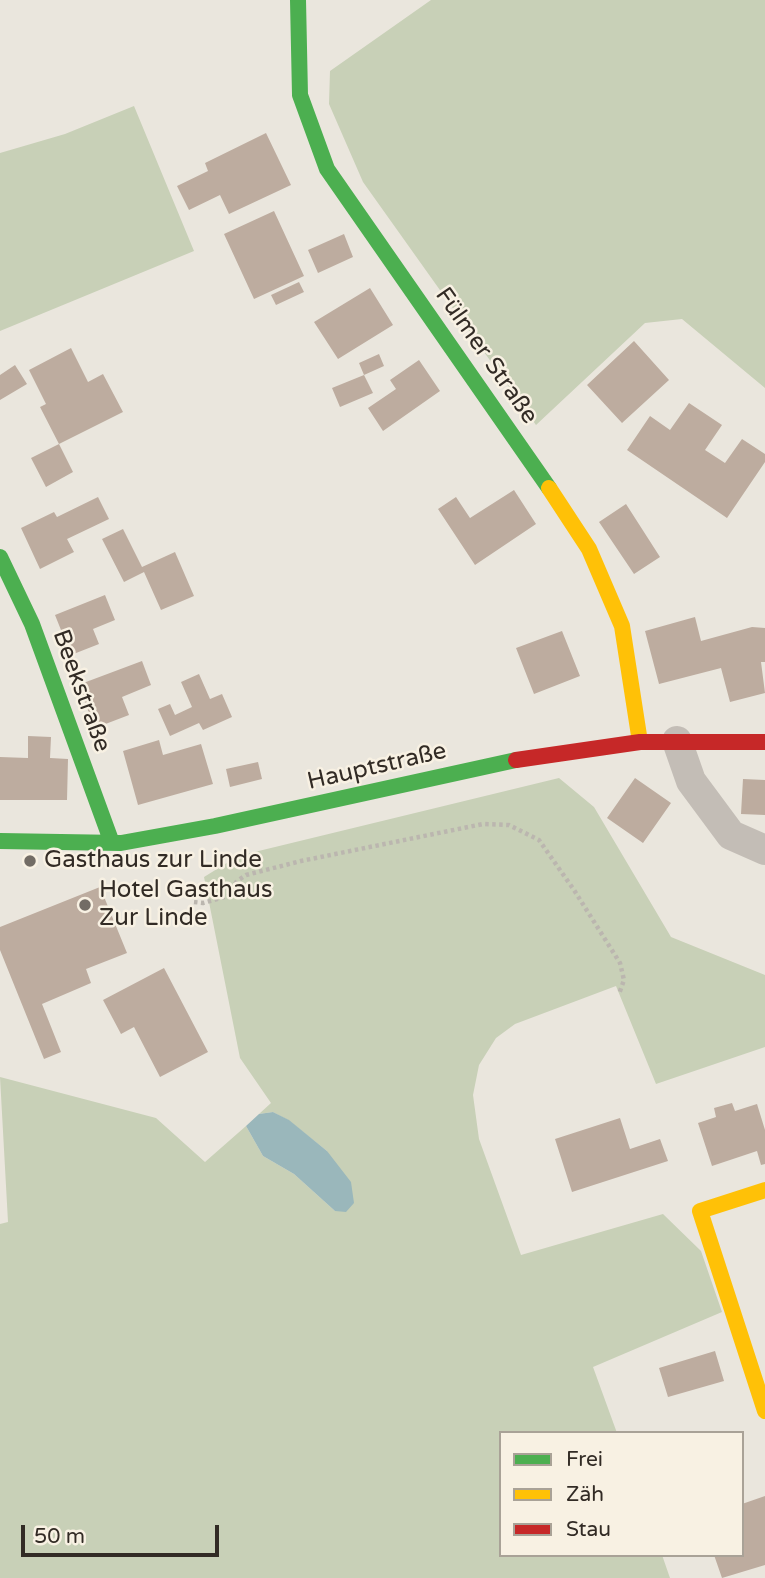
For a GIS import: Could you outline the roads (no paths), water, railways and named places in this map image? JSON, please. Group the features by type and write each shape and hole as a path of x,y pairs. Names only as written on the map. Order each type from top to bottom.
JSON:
{"street":[{"name":"Fülmer Straße","path":"298,0 300,95 327,169 520,444 589,549 622,626 640,742"},
{"name":"Beekstraße","path":"0,557 32,624 112,844"},
{"path":"677,741 691,781 731,835 765,850"},
{"name":"Hauptstraße","path":"0,841 112,844 215,826 523,758 640,742 765,742"},
{"path":"765,1190 700,1211 765,1411"}],"water":[{"path":"273,1112 289,1120 327,1151 351,1182 354,1203 346,1212 335,1211 294,1174 263,1156 246,1126 259,1114"}],"place":[{"name":"Gasthaus zur Linde","path":"30,861"},
{"name":"Hotel Gasthaus Zur Linde","path":"85,905"}]}
